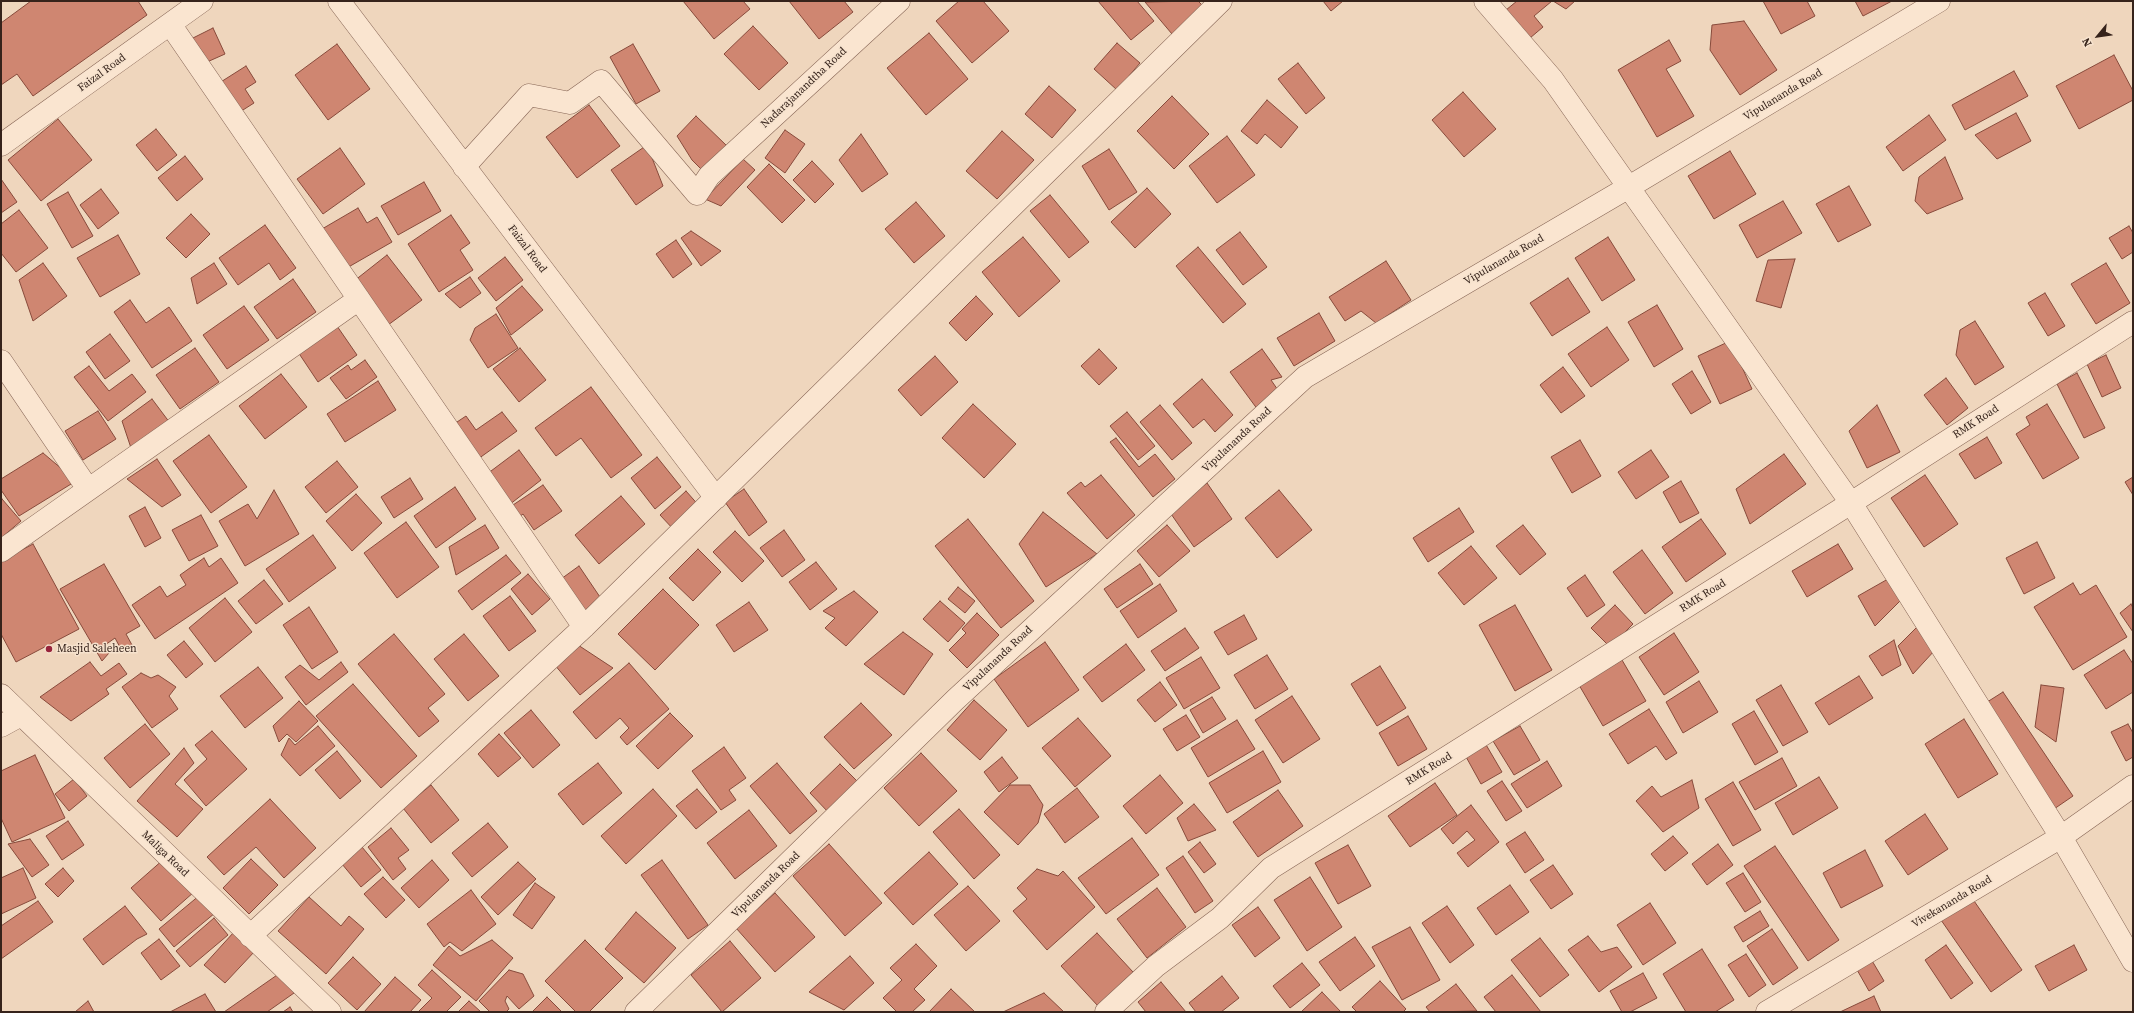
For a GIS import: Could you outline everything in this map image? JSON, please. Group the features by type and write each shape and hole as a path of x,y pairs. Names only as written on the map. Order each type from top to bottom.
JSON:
{"street":[{"name":"Faizal Road","path":"1,145 202,1"},
{"name":"Faizal Road","path":"339,1 716,498"},
{"name":"Nadarajanandtha Road","path":"464,167 529,95 570,103 601,81 698,194 709,176 899,1"},
{"path":"250,936 584,627 1221,1"},
{"path":"1485,1 1553,80 1851,503 2061,837 2133,961"},
{"name":"Vipulananda Road","path":"636,1012 955,700 1305,377 1629,187 1939,1"},
{"path":"170,24 584,627"},
{"path":"1,551 359,298"},
{"name":"RMK Road","path":"1106,1012 1156,966 1220,918 1271,868 1851,503 2133,322"},
{"path":"1,361 88,489"},
{"name":"Maliga Road","path":"1,695 20,715 330,1012"},
{"path":"1,726 20,715"},
{"name":"Vivekananda Road","path":"1768,1012 2061,837 2133,786"}],"building":[{"path":"31,1 138,1 147,15 33,96 17,74 1,85 1,23"},
{"path":"683,1 743,1 750,9 714,39"},
{"path":"789,1 844,1 853,12 819,39"},
{"path":"959,1 983,1 1009,31 972,63 936,21"},
{"path":"1098,1 1137,1 1154,21 1131,40"},
{"path":"1198,1 1204,7 1172,34 1145,2"},
{"path":"1323,1 1343,1 1331,11"},
{"path":"1517,1 1552,1 1534,16 1543,27 1530,38 1506,10"},
{"path":"1553,1 1575,1 1566,9"},
{"path":"1763,1 1807,1 1815,16 1781,34"},
{"path":"1855,1 1892,1 1863,16"},
{"path":"1744,21 1777,70 1740,95 1710,50 1712,25"},
{"path":"753,26 788,63 759,90 724,54"},
{"path":"213,28 225,54 207,62 202,51 193,54 187,41"},
{"path":"929,33 968,79 926,115 887,68"},
{"path":"1669,40 1681,61 1666,69 1694,116 1657,137 1618,70"},
{"path":"1117,43 1140,63 1117,90 1094,69"},
{"path":"337,44 370,89 328,120 295,75"},
{"path":"633,44 660,91 636,104 610,57"},
{"path":"2114,55 2133,91 2133,100 2079,129 2056,86"},
{"path":"1298,63 1325,98 1306,114 1278,79"},
{"path":"246,66 256,82 245,89 254,103 235,115 216,85"},
{"path":"2014,71 2028,96 1965,130 1952,105"},
{"path":"1049,86 1076,110 1052,138 1025,114"},
{"path":"1463,92 1496,129 1464,157 1432,120"},
{"path":"1172,96 1209,134 1174,169 1137,131"},
{"path":"1267,100 1298,127 1281,148 1265,134 1257,144 1241,131"},
{"path":"589,105 620,146 577,178 546,137"},
{"path":"2016,113 2031,141 1997,159 1975,135"},
{"path":"1929,115 1946,140 1903,171 1886,147"},
{"path":"696,116 727,146 703,171 692,160 677,136"},
{"path":"58,119 92,160 41,201 8,160"},
{"path":"156,129 177,155 157,171 136,145"},
{"path":"785,130 805,144 785,173 765,158"},
{"path":"1002,131 1034,160 997,199 966,171"},
{"path":"861,134 888,174 862,192 839,160"},
{"path":"1227,136 1255,175 1217,203 1189,166"},
{"path":"647,145 663,186 636,205 611,170"},
{"path":"340,148 365,184 323,214 297,179"},
{"path":"1109,149 1137,192 1109,210 1082,166"},
{"path":"1730,151 1756,194 1714,219 1688,176"},
{"path":"185,156 203,179 177,201 158,178"},
{"path":"1945,157 1963,199 1927,214 1915,201 1919,177"},
{"path":"743,159 755,170 721,206 705,199"},
{"path":"812,161 834,184 815,203 793,180"},
{"path":"769,164 805,200 782,223 747,187"},
{"path":"1,179 17,202 1,213"},
{"path":"424,182 441,211 398,235 381,206"},
{"path":"1849,186 1871,225 1838,242 1816,204"},
{"path":"1147,188 1171,214 1135,248 1111,222"},
{"path":"101,189 119,213 98,229 80,205"},
{"path":"68,192 93,236 72,248 47,204"},
{"path":"1050,195 1089,242 1069,258 1030,211"},
{"path":"1783,201 1802,233 1757,258 1739,225"},
{"path":"916,202 945,236 914,263 885,229"},
{"path":"358,208 367,223 377,217 392,242 345,269 322,229"},
{"path":"19,210 48,248 16,272 1,253 1,224"},
{"path":"191,214 210,234 186,258 166,238"},
{"path":"451,215 470,243 460,250 473,270 439,292 408,244"},
{"path":"265,225 296,268 280,280 269,263 238,285 219,258"},
{"path":"2129,226 2133,233 2133,252 2122,259 2109,238"},
{"path":"691,231 721,251 701,266 681,238"},
{"path":"1240,232 1267,267 1243,285 1216,250"},
{"path":"118,235 140,274 100,297 77,258"},
{"path":"1023,237 1060,281 1019,317 982,272"},
{"path":"1608,237 1635,280 1602,301 1575,258"},
{"path":"676,240 692,264 673,278 656,254"},
{"path":"1198,247 1246,304 1223,323 1176,266"},
{"path":"387,255 422,300 388,325 354,281"},
{"path":"505,257 523,280 496,301 478,278"},
{"path":"1795,259 1781,308 1756,301 1768,260"},
{"path":"1386,261 1411,300 1376,323 1361,311 1345,321 1329,297"},
{"path":"43,263 67,296 33,321 19,280"},
{"path":"214,263 227,284 197,304 191,278"},
{"path":"2106,263 2130,303 2096,324 2071,284"},
{"path":"470,277 481,293 460,308 445,294"},
{"path":"1568,278 1590,312 1552,336 1530,303"},
{"path":"293,279 316,312 277,339 254,307"},
{"path":"522,286 543,310 511,335 496,308"},
{"path":"2045,293 2065,326 2048,336 2028,303"},
{"path":"976,296 993,314 966,341 949,323"},
{"path":"130,300 146,323 169,307 192,341 152,368 114,312"},
{"path":"1657,305 1683,349 1654,367 1628,322"},
{"path":"244,306 269,340 227,369 203,335"},
{"path":"1319,313 1335,341 1294,366 1277,338"},
{"path":"496,314 518,348 488,368 470,340 475,328"},
{"path":"1975,321 2004,367 1975,385 1956,355 1960,330"},
{"path":"337,326 357,355 318,382 298,352"},
{"path":"1607,327 1629,360 1591,387 1568,354"},
{"path":"110,334 130,361 105,379 86,352"},
{"path":"1730,341 1752,389 1720,404 1698,356"},
{"path":"195,348 219,382 180,409 156,375"},
{"path":"520,348 546,380 519,402 493,369"},
{"path":"1099,349 1117,368 1099,385 1081,366"},
{"path":"1262,349 1282,377 1271,380 1280,393 1258,410 1230,372"},
{"path":"2106,355 2121,388 2102,397 2087,364"},
{"path":"935,356 958,382 921,416 898,390"},
{"path":"365,360 377,377 346,399 330,378 348,365 351,370"},
{"path":"89,366 109,391 132,374 146,392 108,421 74,377"},
{"path":"1563,367 1585,396 1561,413 1540,385"},
{"path":"1692,371 1711,402 1691,414 1672,384"},
{"path":"2077,373 2105,428 2084,438 2057,384"},
{"path":"281,374 307,407 265,439 239,406"},
{"path":"1946,378 1968,408 1947,425 1924,395"},
{"path":"1202,379 1233,415 1215,432 1204,419 1193,428 1173,404"},
{"path":"378,381 396,410 345,442 327,414"},
{"path":"591,387 642,455 611,478 581,438 556,456 535,428"},
{"path":"152,399 170,423 132,451 122,421"},
{"path":"973,404 1016,444 984,478 942,438"},
{"path":"2047,404 2079,458 2043,479 2016,434 2030,425 2026,417"},
{"path":"1160,405 1192,443 1172,460 1140,422"},
{"path":"1877,405 1900,452 1867,468 1849,431"},
{"path":"98,411 116,439 83,460 65,431"},
{"path":"502,412 517,431 478,459 454,424 466,416 476,430"},
{"path":"1127,412 1155,446 1138,460 1110,426"},
{"path":"209,435 247,487 211,513 173,461"},
{"path":"1987,437 2002,463 1975,479 1959,454"},
{"path":"1116,438 1139,467 1155,454 1175,479 1153,497 1110,442"},
{"path":"1580,440 1601,476 1572,493 1551,457"},
{"path":"519,450 541,480 509,505 487,474"},
{"path":"1651,450 1669,477 1636,499 1618,472"},
{"path":"43,453 76,481 19,516 1,490 1,479"},
{"path":"1784,454 1806,484 1750,524 1736,489"},
{"path":"657,457 681,487 655,509 631,478"},
{"path":"157,459 181,495 162,507 127,479"},
{"path":"337,461 358,487 326,513 305,487"},
{"path":"1101,475 1135,515 1107,539 1067,493 1081,482 1085,487"},
{"path":"1925,475 1958,524 1924,547 1891,498"},
{"path":"2133,477 2133,495 2125,482"},
{"path":"410,478 423,499 394,518 381,497"},
{"path":"1681,481 1699,513 1680,523 1663,492"},
{"path":"1207,483 1232,519 1194,547 1169,511"},
{"path":"543,485 562,511 534,530 523,514 515,520 507,509"},
{"path":"455,487 476,519 436,548 414,516"},
{"path":"744,489 767,522 749,536 725,502"},
{"path":"274,490 299,534 245,566 219,521 248,504 257,519"},
{"path":"1279,490 1312,530 1277,558 1245,518"},
{"path":"686,491 701,508 675,531 660,515"},
{"path":"356,494 382,523 352,551 326,521"},
{"path":"621,496 645,524 599,564 575,535"},
{"path":"2,499 21,521 1,538 1,500"},
{"path":"145,507 161,538 145,547 129,516"},
{"path":"1459,508 1474,532 1428,562 1413,538"},
{"path":"1043,512 1097,554 1046,587 1019,544"},
{"path":"201,515 218,546 189,561 172,530"},
{"path":"968,519 1034,601 1001,628 935,546"},
{"path":"1701,519 1726,554 1686,582 1662,547"},
{"path":"406,522 439,567 397,598 364,553"},
{"path":"485,525 499,548 456,575 449,547"},
{"path":"1167,525 1190,551 1159,577 1137,551"},
{"path":"1523,525 1546,554 1520,575 1496,546"},
{"path":"784,530 805,560 782,577 760,548"},
{"path":"735,531 764,561 742,582 713,552"},
{"path":"313,535 336,568 289,602 266,569"},
{"path":"2037,542 2055,578 2024,594 2006,558"},
{"path":"33,544 79,629 16,662 1,634 1,561"},
{"path":"1838,544 1853,569 1807,597 1792,571"},
{"path":"1471,546 1497,578 1464,605 1438,573"},
{"path":"698,549 721,572 693,601 669,578"},
{"path":"1642,550 1673,593 1645,614 1613,572"},
{"path":"506,555 521,573 472,610 458,591"},
{"path":"204,558 209,567 221,558 238,583 155,639 132,605 160,586 167,597 186,585 180,575"},
{"path":"816,562 837,589 810,610 789,582"},
{"path":"104,564 140,626 126,634 132,645 122,651 115,638 105,645 109,653 102,661 60,589"},
{"path":"1140,564 1153,584 1117,608 1104,589"},
{"path":"579,566 602,600 584,613 561,579"},
{"path":"528,574 550,599 532,615 511,589"},
{"path":"1585,575 1605,605 1587,617 1567,588"},
{"path":"1888,579 1900,601 1875,626 1858,596"},
{"path":"264,580 283,604 256,624 238,601"},
{"path":"2073,583 2080,595 2096,585 2127,637 2073,670 2034,607"},
{"path":"1160,584 1177,611 1138,638 1120,611"},
{"path":"958,587 975,601 965,613 948,599"},
{"path":"663,589 699,625 655,670 618,634"},
{"path":"854,591 878,612 846,646 825,628 835,618 823,611"},
{"path":"510,596 536,631 509,651 483,616"},
{"path":"225,598 252,632 215,662 189,628"},
{"path":"940,601 965,623 948,642 923,619"},
{"path":"749,602 768,630 734,652 716,625"},
{"path":"2131,604 2133,608 2133,632 2120,613"},
{"path":"1515,605 1552,670 1515,691 1479,625"},
{"path":"1615,605 1633,624 1610,647 1591,628"},
{"path":"309,607 338,652 312,669 283,625"},
{"path":"977,613 999,635 967,668 949,650 966,633 962,629"},
{"path":"1244,615 1257,639 1228,655 1214,632"},
{"path":"1921,623 1935,650 1913,674 1898,646"},
{"path":"1185,628 1199,648 1165,671 1151,651"},
{"path":"903,632 933,654 904,695 864,664"},
{"path":"1674,633 1699,672 1664,695 1639,657"},
{"path":"394,634 445,694 428,708 439,721 419,737 358,664"},
{"path":"464,634 499,676 468,701 434,659"},
{"path":"1894,640 1901,665 1882,676 1869,656"},
{"path":"184,641 203,664 186,678 167,655"},
{"path":"1045,642 1079,690 1028,727 994,679"},
{"path":"1126,644 1145,670 1102,702 1083,677"},
{"path":"578,645 613,668 580,695 554,664"},
{"path":"2124,650 2133,664 2133,692 2106,709 2084,675"},
{"path":"1267,655 1288,689 1255,709 1234,675"},
{"path":"1201,657 1220,688 1184,709 1166,678"},
{"path":"1622,660 1646,701 1603,726 1579,685"},
{"path":"90,662 101,676 119,663 127,674 106,689 109,694 71,721 40,697"},
{"path":"341,662 348,672 306,705 285,677 300,665 319,680"},
{"path":"629,663 669,709 627,745 620,737 629,728 620,718 596,739 573,712"},
{"path":"1380,666 1406,708 1377,726 1351,684"},
{"path":"258,667 283,698 245,728 220,696"},
{"path":"141,673 151,678 158,675 176,687 169,696 178,709 152,728 122,687"},
{"path":"1859,676 1873,698 1829,725 1815,703"},
{"path":"1699,681 1718,712 1683,733 1666,702"},
{"path":"1160,682 1177,705 1155,722 1137,700"},
{"path":"353,684 417,756 381,788 316,716"},
{"path":"1781,685 1808,732 1783,746 1756,700"},
{"path":"2041,685 2064,688 2056,742 2035,727"},
{"path":"2003,692 2073,796 2054,809 1984,704"},
{"path":"1292,696 1320,739 1283,763 1255,720"},
{"path":"1212,697 1226,719 1203,733 1190,710"},
{"path":"974,700 1007,730 980,760 947,730"},
{"path":"299,701 318,721 296,742 287,734 279,742 273,726"},
{"path":"861,703 892,735 854,769 824,737"},
{"path":"1649,709 1677,753 1666,760 1656,746 1628,764 1609,734"},
{"path":"531,710 560,745 533,768 504,733"},
{"path":"1754,711 1778,752 1755,765 1732,724"},
{"path":"670,713 693,736 658,769 636,746"},
{"path":"1186,715 1200,737 1177,751 1163,729"},
{"path":"1408,716 1427,749 1398,766 1379,733"},
{"path":"1078,718 1111,756 1075,787 1042,748"},
{"path":"1964,719 1998,774 1958,798 1925,744"},
{"path":"1237,720 1255,749 1208,777 1191,748"},
{"path":"145,724 170,754 130,788 104,758"},
{"path":"2128,724 2133,733 2133,757 2126,761 2111,732"},
{"path":"318,726 335,746 300,776 281,755 289,738 295,745"},
{"path":"1520,726 1540,760 1514,775 1493,741"},
{"path":"212,731 247,769 206,806 184,780 207,759 195,745"},
{"path":"499,734 521,758 498,777 478,754"},
{"path":"1485,743 1502,772 1481,784 1465,755"},
{"path":"724,747 746,778 729,790 736,800 721,810 692,771"},
{"path":"184,748 194,763 175,784 203,809 177,837 137,801"},
{"path":"337,751 361,781 340,799 315,770"},
{"path":"1263,751 1281,782 1227,813 1209,783"},
{"path":"921,753 957,791 919,826 884,788"},
{"path":"35,755 65,818 12,842 1,818 1,771"},
{"path":"1002,757 1018,778 999,792 984,772"},
{"path":"1782,758 1797,786 1755,810 1739,782"},
{"path":"1547,761 1562,786 1527,808 1511,784"},
{"path":"598,763 622,793 583,825 558,794"},
{"path":"777,763 817,811 790,834 750,786"},
{"path":"840,764 859,783 829,813 810,793"},
{"path":"1160,775 1183,803 1146,834 1123,806"},
{"path":"1819,777 1838,808 1793,835 1775,803"},
{"path":"74,779 87,796 69,811 55,794"},
{"path":"1692,780 1699,808 1663,832 1636,801 1652,786 1661,797"},
{"path":"1502,781 1522,811 1506,821 1487,791"},
{"path":"1733,782 1761,830 1733,846 1705,799"},
{"path":"1435,783 1457,815 1410,847 1388,816"},
{"path":"431,785 459,820 431,843 403,808"},
{"path":"1010,785 1030,785 1043,805 1038,823 1018,845 984,812"},
{"path":"1077,788 1099,817 1065,843 1044,814"},
{"path":"653,789 677,816 626,864 601,836"},
{"path":"697,789 717,812 696,829 676,806"},
{"path":"1278,790 1303,826 1258,857 1233,822"},
{"path":"270,799 316,848 284,878 256,847 224,875 207,857"},
{"path":"1194,804 1216,830 1188,841 1177,818"},
{"path":"1471,805 1499,842 1468,867 1457,853 1475,840 1467,831 1453,844 1441,829"},
{"path":"959,809 1000,855 974,879 933,832"},
{"path":"749,810 777,846 735,879 707,843"},
{"path":"1925,814 1948,849 1908,875 1885,841"},
{"path":"68,821 84,845 62,860 46,836"},
{"path":"488,823 508,847 472,877 452,853"},
{"path":"391,828 409,850 398,858 406,869 393,880 368,847"},
{"path":"1525,832 1544,860 1525,873 1506,844"},
{"path":"1673,836 1688,853 1665,871 1651,854"},
{"path":"1132,838 1159,875 1106,914 1078,878"},
{"path":"30,839 49,865 32,877 8,844"},
{"path":"1200,842 1216,864 1204,873 1188,852"},
{"path":"829,844 882,903 845,936 793,876"},
{"path":"1718,844 1733,865 1707,885 1692,864"},
{"path":"1348,845 1371,886 1338,904 1315,863"},
{"path":"1775,846 1839,940 1808,961 1744,866"},
{"path":"362,847 381,870 361,887 342,864"},
{"path":"1865,850 1883,886 1841,908 1823,873"},
{"path":"929,852 958,884 913,925 884,893"},
{"path":"1183,856 1213,901 1195,913 1166,868"},
{"path":"164,859 194,892 161,921 131,888"},
{"path":"251,859 278,885 249,914 223,888"},
{"path":"432,860 449,880 419,908 401,888"},
{"path":"662,860 708,925 688,939 641,875"},
{"path":"518,862 536,879 498,915 481,897"},
{"path":"1553,865 1573,894 1551,909 1530,880"},
{"path":"23,868 36,898 1,914 1,878"},
{"path":"63,868 74,881 58,897 45,884"},
{"path":"1037,869 1058,876 1063,871 1095,907 1047,950 1013,911 1027,899 1017,888"},
{"path":"1743,873 1761,902 1745,912 1726,883"},
{"path":"383,877 405,900 386,918 364,894"},
{"path":"1310,877 1342,927 1307,951 1274,900"},
{"path":"535,883 555,897 532,929 513,915"},
{"path":"1510,885 1529,912 1496,935 1477,908"},
{"path":"968,886 1000,921 966,951 934,915"},
{"path":"1157,888 1186,927 1147,958 1117,919"},
{"path":"471,890 496,924 462,951 450,942 444,947 427,924"},
{"path":"775,893 815,937 775,972 736,928"},
{"path":"200,895 215,913 174,947 159,929"},
{"path":"309,897 341,926 349,916 364,929 326,974 278,931"},
{"path":"1972,898 2022,970 1991,992 1941,920"},
{"path":"38,901 53,922 1,959 1,926"},
{"path":"1650,903 1676,943 1643,965 1617,925"},
{"path":"125,906 147,934 137,939 103,965 83,939"},
{"path":"1447,906 1474,945 1450,963 1422,923"},
{"path":"1258,907 1280,938 1255,957 1232,925"},
{"path":"1760,911 1769,926 1743,942 1734,927"},
{"path":"636,912 676,948 644,983 605,949"},
{"path":"214,918 228,935 190,967 176,951"},
{"path":"1410,927 1440,980 1402,1000 1372,947"},
{"path":"1772,929 1798,968 1773,985 1747,946"},
{"path":"234,932 255,951 225,983 204,965"},
{"path":"1097,933 1133,972 1098,1006 1061,966"},
{"path":"1588,936 1601,952 1617,947 1632,967 1599,992 1568,950"},
{"path":"1355,937 1375,966 1340,991 1319,962"},
{"path":"1540,938 1569,975 1540,997 1511,960"},
{"path":"159,939 180,966 161,980 141,953"},
{"path":"492,940 513,958 476,1001 433,965 449,946 460,956"},
{"path":"585,940 623,978 589,1012 576,1012 545,981"},
{"path":"730,941 761,978 722,1012 691,975"},
{"path":"916,944 937,966 914,989 925,1000 912,1012 897,1012 883,998 902,980 890,968"},
{"path":"1946,945 1973,983 1951,999 1925,960"},
{"path":"2074,945 2087,970 2049,991 2035,966"},
{"path":"1702,949 1734,1000 1715,1012 1686,1012 1663,974"},
{"path":"1746,954 1766,985 1749,997 1728,965"},
{"path":"850,956 874,983 844,1010 809,992"},
{"path":"353,957 381,984 357,1010 328,983"},
{"path":"1871,959 1884,981 1869,991 1856,968"},
{"path":"1302,963 1320,985 1290,1008 1273,986"},
{"path":"432,970 461,997 446,1012 418,1012 432,998 418,985"},
{"path":"509,970 523,974 534,996 519,1009 507,996 505,1001 509,1009 506,1012 490,1012 479,1001"},
{"path":"280,973 294,993 267,1012 224,1012"},
{"path":"1643,973 1657,998 1630,1012 1622,1012 1610,991"},
{"path":"1512,975 1541,1012 1496,1012 1484,997"},
{"path":"1222,976 1239,998 1221,1012 1196,1012 1189,1003"},
{"path":"395,977 421,1000 410,1012 364,1012"},
{"path":"1380,981 1406,1009 1403,1012 1357,1012 1352,1007"},
{"path":"1161,982 1186,1012 1146,1012 1138,1002"},
{"path":"1456,984 1477,1011 1430,1012 1426,1007"},
{"path":"951,989 975,1012 929,1012"},
{"path":"1322,992 1341,1012 1301,1012"},
{"path":"1044,993 1064,1012 1003,1012"},
{"path":"205,994 216,1012 170,1012"},
{"path":"1874,996 1881,1012 1840,1012"},
{"path":"547,997 562,1012 532,1012"},
{"path":"88,1001 94,1012 75,1012"},
{"path":"469,1001 481,1012 458,1012"},
{"path":"290,1007 293,1012 283,1012"}],"place":[{"name":"Masjid Saleheen","path":"49,649"}]}
